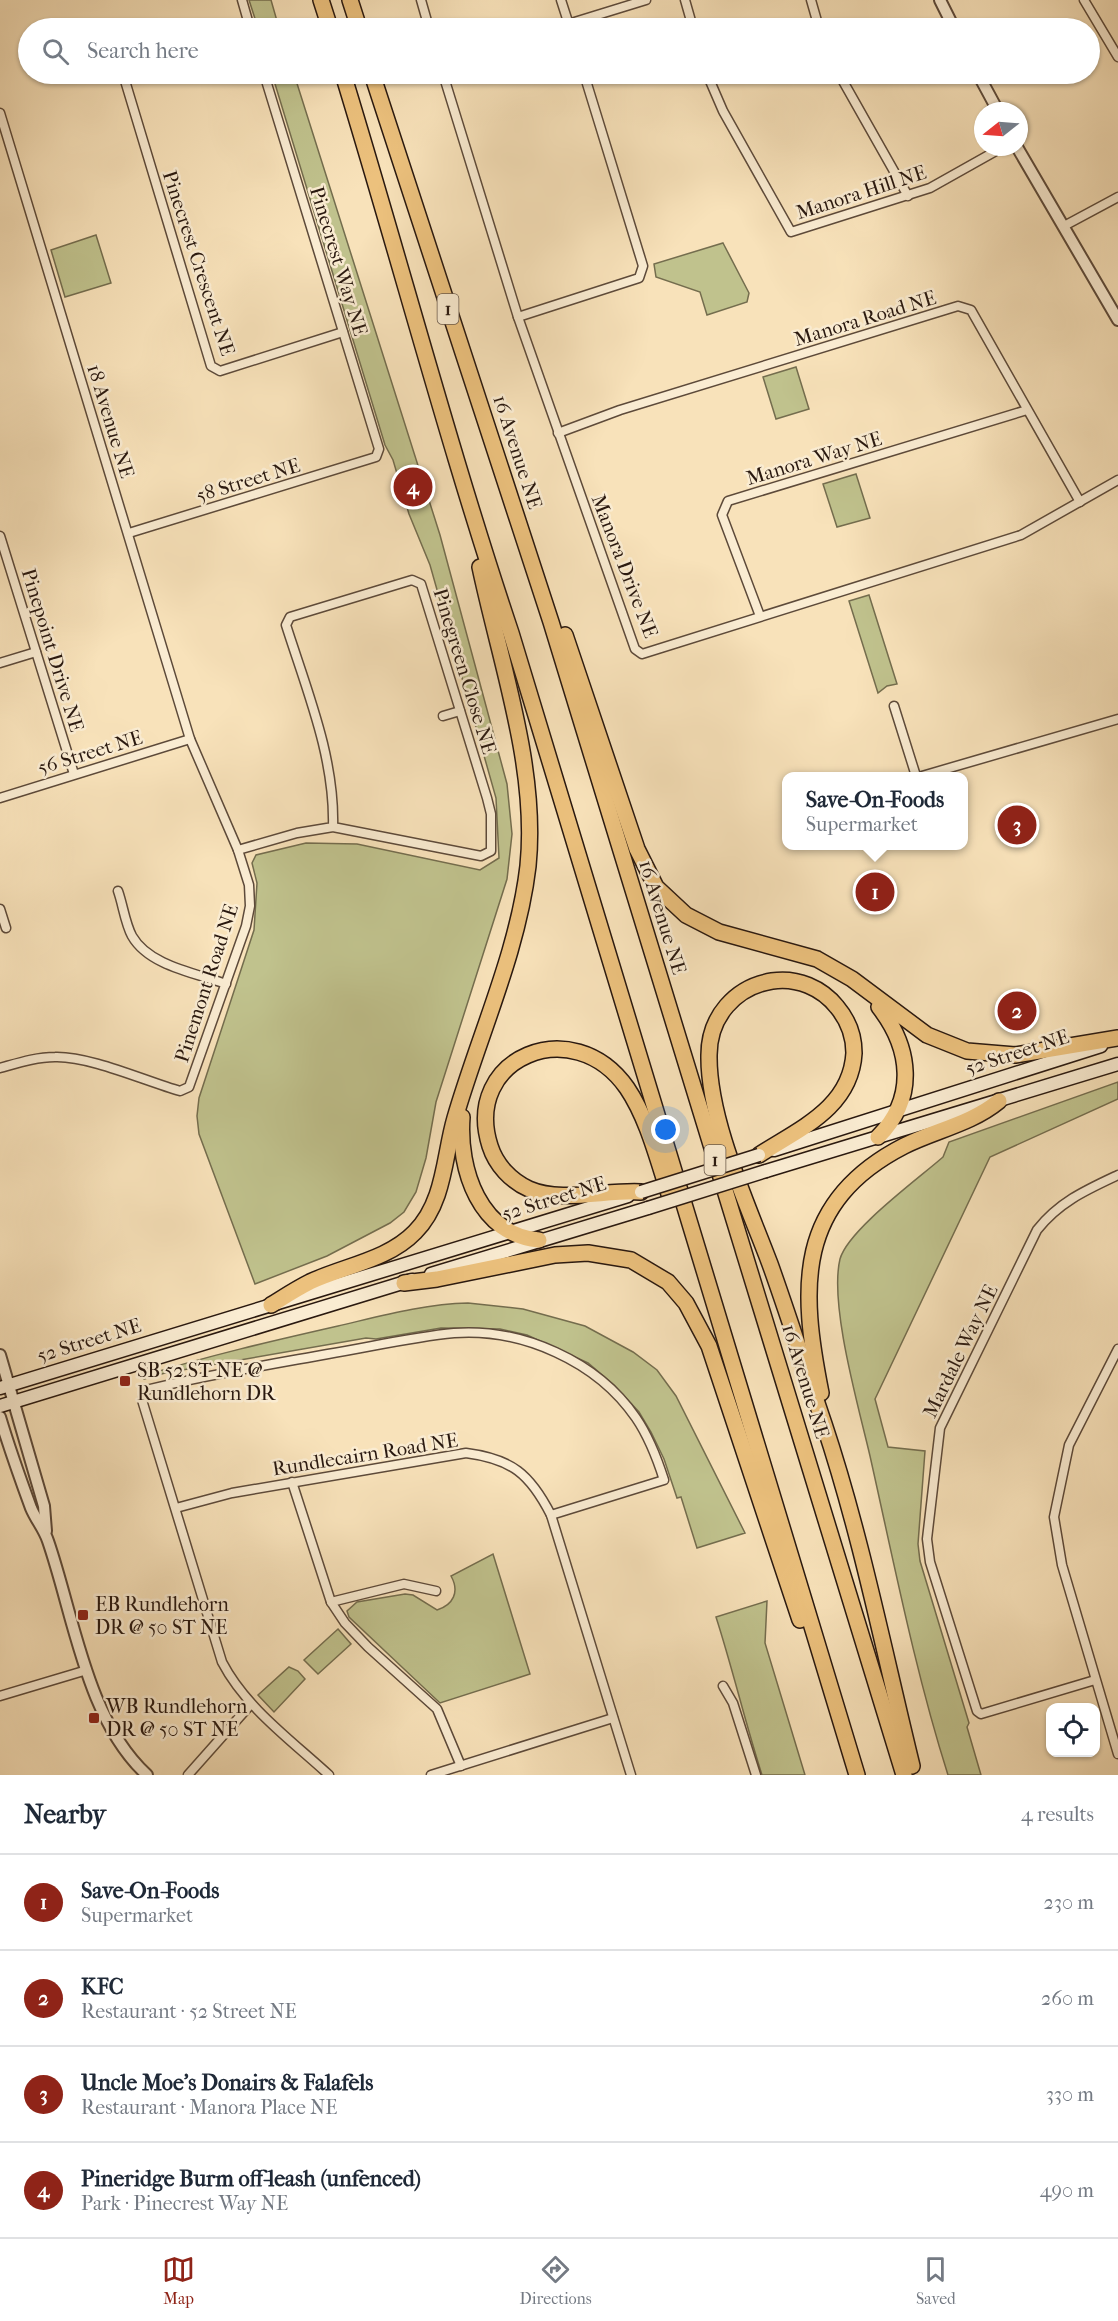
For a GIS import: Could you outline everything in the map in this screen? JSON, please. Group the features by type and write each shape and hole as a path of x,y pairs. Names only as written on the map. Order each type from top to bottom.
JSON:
{"highway":[{"path":"321,0 327,18"},
{"path":"350,0 356,18"},
{"name":"1","path":"346,84 403,270 474,523 511,633 857,1775"},
{"name":"16 Avenue NE","path":"375,84 526,544 904,1775"},
{"path":"271,1305 310,1282 393,1249 416,1231 436,1199 454,1118 515,929 527,873 529,830 522,755 478,559 474,523"},
{"path":"526,544 549,587 637,849 656,887 675,907 696,922 732,937 818,959 864,988 927,1035 967,1051 1015,1055 1118,1039"},
{"path":"759,1155 805,1127 828,1109 843,1089 853,1062 852,1034 838,1008 820,991 783,980 745,990 718,1016 709,1052 711,1080 725,1138 824,1423 914,1775"},
{"path":"864,988 890,1022 900,1048 905,1090 892,1123 878,1137"},
{"path":"641,1192 611,1191 577,1196 551,1195 528,1188 516,1181 498,1163 487,1138 487,1108 498,1079 524,1056 537,1051 561,1048 574,1049 599,1060 626,1086 640,1112 740,1389"},
{"path":"465,1087 461,1138 470,1181 486,1212 513,1235 523,1239 539,1240"},
{"path":"824,1423 807,1292 813,1253 829,1214 846,1190 872,1165 915,1140 982,1115 999,1101"},
{"path":"404,1282 437,1280 555,1255 588,1253 615,1256 638,1263 679,1292 697,1321 717,1368 830,1711 847,1744"}],"main road":[{"name":"52 Street NE","path":"4,1386 641,1192 1118,1039"},
{"name":"52 Street NE","path":"0,1407 1118,1064"}],"street":[{"path":"242,0 246,18"},
{"path":"420,0 426,18"},
{"path":"561,0 567,18"},
{"path":"593,18 646,0"},
{"path":"685,0 690,18"},
{"path":"811,0 816,18"},
{"path":"940,0 949,18"},
{"path":"1084,0 1095,18"},
{"path":"1100,27 1118,57"},
{"name":"Pinecrest Crescent NE","path":"126,84 211,366 220,371 343,332"},
{"name":"Pinecrest Way NE","path":"267,84 379,449 376,457"},
{"name":"Manora Drive NE","path":"446,84 518,317 635,649 642,654 1021,536 1118,480"},
{"path":"518,317 639,278 643,266 587,84"},
{"name":"Manora Hill NE","path":"711,84 723,111 791,232 930,188 987,156"},
{"path":"844,84 908,195"},
{"path":"983,84 993,102"},
{"name":"18 Avenue NE","path":"0,113 190,739"},
{"path":"1022,156 1118,321"},
{"path":"1064,226 1118,197"},
{"name":"Manora Road NE","path":"558,433 620,410 958,306 971,310 1080,502"},
{"name":"Manora Way NE","path":"760,616 722,515 728,501 1027,410"},
{"name":"58 Street NE","path":"129,534 376,457"},
{"name":"Pinepoint Drive NE","path":"0,536 74,774"},
{"name":"Pinegreen Close NE","path":"238,850 297,832 333,827 481,856 490,851 491,814 424,594 418,581 412,580 290,617 286,625 329,765 334,796 333,827"},
{"path":"0,663 36,652"},
{"path":"894,706 914,772"},
{"path":"442,716 460,711"},
{"path":"939,772 1118,718"},
{"name":"56 Street NE","path":"0,798 190,739"},
{"name":"Pinemont Road NE","path":"0,1068 54,1056 75,1058 180,1091 189,1087 226,984 250,906 249,885 238,850 190,739"},
{"path":"118,891 132,935 144,951 168,964 226,984"},
{"path":"0,909 6,928"},
{"name":"Mardale Way NE","path":"1095,1680 981,1714 977,1711 930,1562 927,1539 940,1428 1037,1230 1051,1212 1077,1194 1118,1175"},
{"path":"329,1775 251,1704 233,1683 222,1662 142,1400 146,1390 198,1377 456,1333 500,1335 537,1344 575,1362 607,1387 636,1417 655,1452 664,1480 551,1515"},
{"path":"1118,1349 1069,1444 1054,1517 1062,1565 1118,1754"},
{"path":"0,1355 4,1386 15,1402 44,1506 46,1538"},
{"path":"0,1417 32,1511 46,1538 87,1670 105,1719 121,1746 147,1775"},
{"name":"Rundlecairn Road NE","path":"176,1508 232,1493 466,1453 493,1457 512,1467 537,1488 551,1515 631,1775"},
{"path":"292,1482 331,1602 345,1623 368,1647 437,1709 461,1766"},
{"path":"331,1602 404,1584 436,1591"},
{"path":"0,1696 87,1670"},
{"path":"723,1686 733,1703 756,1775"},
{"path":"188,1775 251,1704"},
{"path":"431,1775 613,1718"}],"green space":[{"path":"249,0 271,0 276,18 255,18"},
{"path":"275,84 297,84 440,535 507,784 512,834 507,879 436,1102 426,1158 416,1192 404,1212 390,1223 327,1256 255,1284 199,1134 197,1116 199,1098 254,930 257,883 252,863 256,855 306,843 357,844 480,870 499,858 496,798 430,565 409,514 393,460 385,445"},
{"path":"96,235 111,283 65,297 51,250"},
{"path":"723,243 749,293 747,302 707,315 700,292 656,277 654,264"},
{"path":"796,367 809,409 776,419 763,377"},
{"path":"856,474 870,518 837,527 823,484"},
{"path":"869,595 897,684 887,686 878,693 849,601"},
{"path":"1118,1082 1118,1099 990,1157 875,1399 888,1447 925,1451 918,1544 920,1561 969,1723 967,1727 981,1775 948,1775 915,1657 847,1357 838,1302 840,1259 856,1234 870,1220 943,1157 949,1142"},
{"path":"468,1303 523,1309 585,1326 633,1352 657,1370 676,1396 745,1533 697,1548 681,1497 677,1498 664,1459 639,1412 614,1385 588,1363 527,1335 500,1329 441,1328 376,1339 366,1338 165,1373 144,1379 143,1376 240,1349 386,1315 419,1308"},
{"path":"493,1554 530,1674 440,1703 349,1617 347,1611 357,1602 405,1594 413,1595 437,1610 443,1608 451,1601 455,1592 451,1576"},
{"path":"767,1601 765,1643 805,1775 762,1775 716,1617"},
{"path":"338,1629 351,1644 318,1674 304,1660"},
{"path":"289,1667 298,1671 305,1679 274,1712 258,1695"}],"place":[{"name":"Pineridge Burm off-leash (unfenced)","path":"413,487"},
{"name":"Uncle Moe's Donairs & Falafels","path":"1017,825"},
{"name":"Save-On-Foods","path":"875,892"},
{"name":"KFC","path":"1017,1011"},
{"name":"SB 52 ST NE @ Rundlehorn DR","path":"125,1381"},
{"name":"EB Rundlehorn DR @ 50 ST NE","path":"83,1615"},
{"name":"WB Rundlehorn DR @ 50 ST NE","path":"94,1718"}]}
